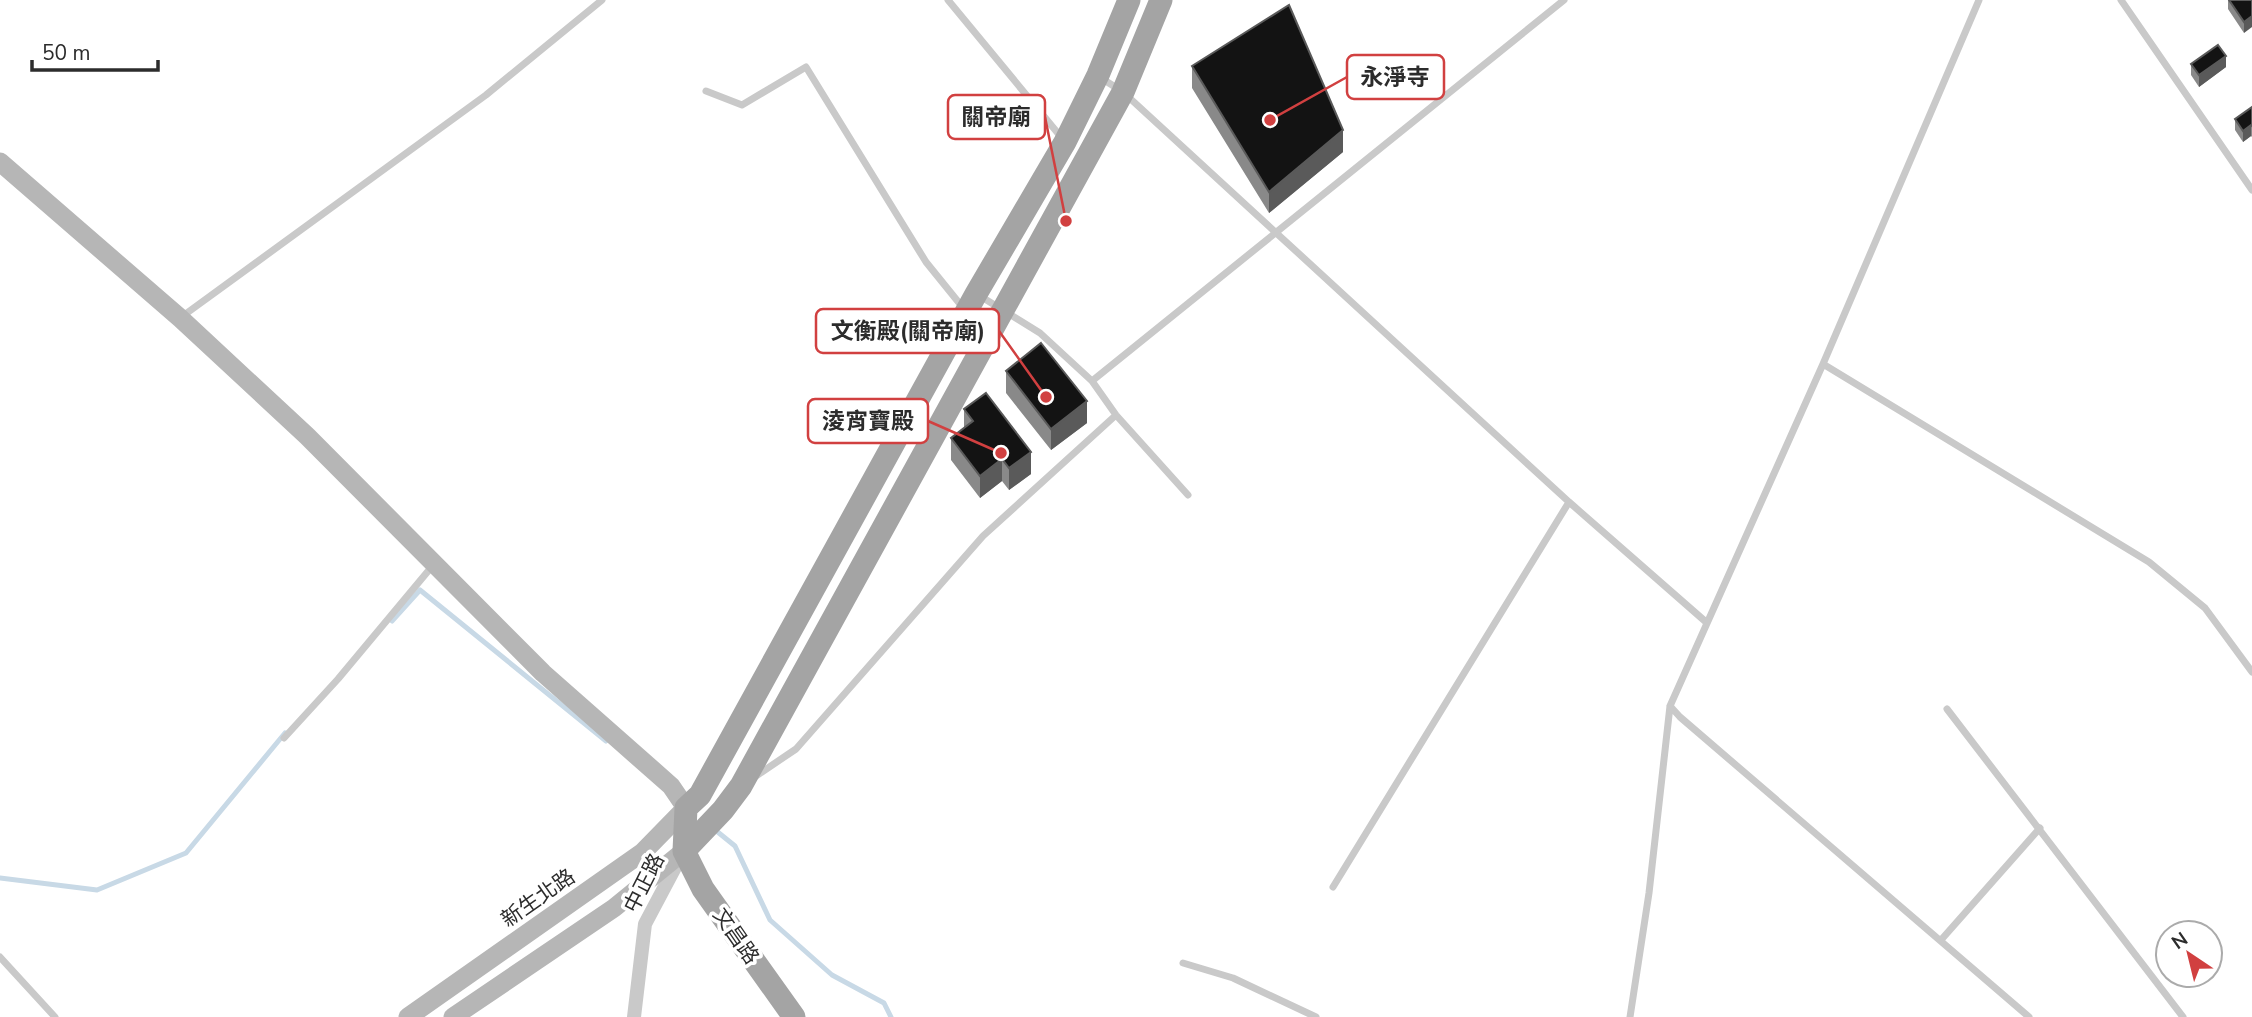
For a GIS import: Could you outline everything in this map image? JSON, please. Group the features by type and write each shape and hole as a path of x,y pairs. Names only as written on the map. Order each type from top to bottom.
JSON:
{"main road":[{"path":"684,851 686,808 700,795 971,303 1065,142 1098,75 1129,0"},
{"path":"684,851 723,810 741,786 1123,92 1161,0"},
{"name":"文昌路","path":"684,851 703,889 794,1017"}],"street":[{"path":"0,162 180,318 307,436 543,673 671,786 686,808"},
{"name":"新生北路","path":"408,1017 643,852 686,808"},
{"path":"453,1017 614,908 684,851"},
{"name":"中正路","path":"635,1017 645,924 684,851"}],"lane":[{"path":"180,318 467,110 602,0"},
{"path":"948,0 1065,142"},
{"path":"1091,381 1564,0"},
{"path":"1630,1017 1670,706 1823,364 1979,0"},
{"path":"2121,0 2252,190"},
{"path":"706,91 742,105 806,67 926,262 971,303 1002,309 1041,333 1091,381 1116,415 1188,495"},
{"path":"1098,75 1123,92 1569,502 1706,622"},
{"path":"1823,364 2148,562 2205,608 2252,672"},
{"path":"741,786 796,749 983,536 1116,415"},
{"path":"1333,887 1569,502"},
{"path":"284,738 338,679 435,563"},
{"path":"1670,706 2029,1017"},
{"path":"1947,709 2183,1017"},
{"path":"1941,940 2040,828"},
{"path":"0,957 55,1017"},
{"path":"1183,963 1233,978 1316,1017"}],"building":[{"path":"2229,0 2252,0 2252,16 2244,22"},
{"path":"1289,5 1343,130 1269,192 1192,66"},
{"path":"2218,45 2226,56 2199,75 2191,64"},
{"path":"2252,107 2252,126 2243,131 2235,119"},
{"path":"1041,343 1087,401 1051,429 1006,371"},
{"path":"986,393 1031,452 1009,468 1002,459 980,476 951,438 973,421 964,409"}],"waterway":[{"path":"392,621 420,590 606,741"},
{"path":"0,878 97,890 186,853 285,733"},
{"path":"714,829 735,846 770,920 832,975 884,1003 891,1017"}],"place":[{"name":"永淨寺","path":"1270,120"},
{"name":"關帝廟","path":"1066,221"},
{"name":"文衡殿(關帝廟)","path":"1046,397"},
{"name":"淩宵寶殿","path":"1001,453"}]}
